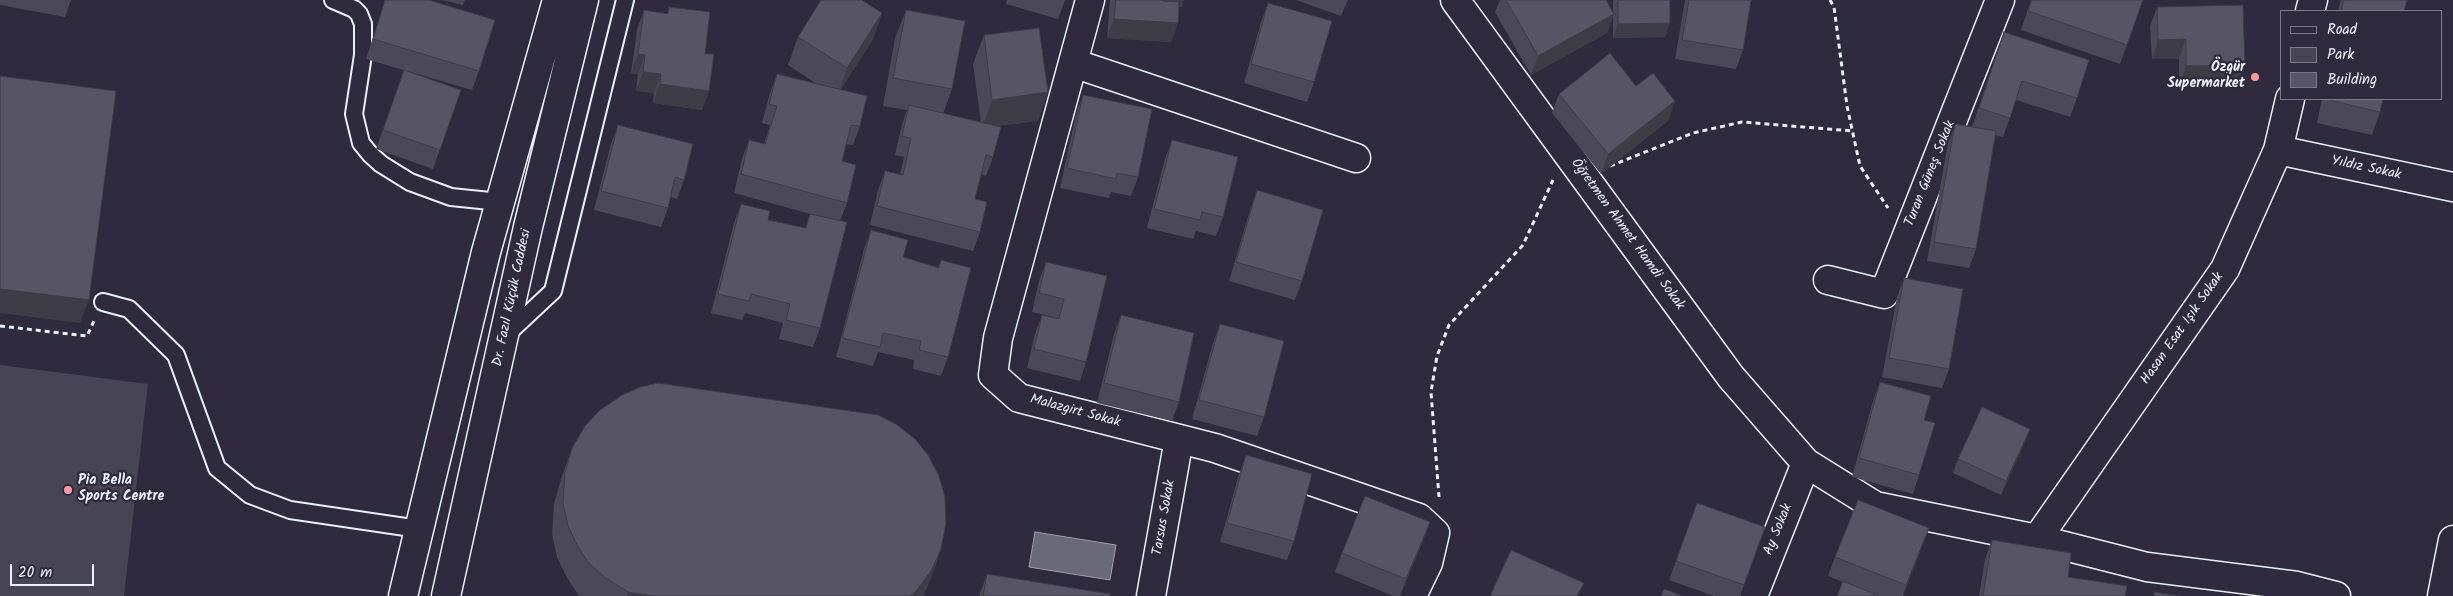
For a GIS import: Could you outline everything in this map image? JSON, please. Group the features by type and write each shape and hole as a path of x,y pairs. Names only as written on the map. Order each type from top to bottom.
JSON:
{"street":[{"path":"403,596 451,389 500,202 557,0"},
{"name":"Dr. Fazıl Küçük Caddesi","path":"446,596 528,227 584,0"},
{"name":"Malazgirt Sokak","path":"1090,0 998,338 993,375 1019,398 1215,448 1419,518 1435,533"},
{"name":"Turan Güneş Sokak","path":"1828,280 1884,294 2000,0"},
{"name":"Öğretmen Ahmet Hamdi Sokak","path":"1462,2 1566,152 1731,377 1782,439 1806,463"},
{"path":"1073,63 1356,158"},
{"name":"Hasan Esat Işık Sokak","path":"2037,540 2225,269 2278,150 2290,100"},
{"name":"Yıldız Sokak","path":"2278,150 2453,187"},
{"name":"Tarsus Sokak","path":"1151,596 1179,440"},
{"path":"1806,463 1875,506 2249,588 2297,586 2336,596"},
{"name":"Ay Sokak","path":"1753,596 1806,463"},
{"path":"1412,596 1428,563 1435,533"},
{"path":"2442,596 2453,540"}],"lane":[{"path":"333,0 359,14 363,24 363,47 354,114 356,128 366,148 381,164 410,182 451,197 500,202"},
{"path":"504,337 553,291 625,0"},
{"path":"103,302 129,309 176,355 217,468 250,495 290,510 419,529"}],"path":[{"path":"1830,0 1834,7 1847,106 1860,166 1906,237"},
{"path":"1584,175 1639,156 1693,133 1742,122 1853,132"},
{"path":"1435,533 1440,490 1431,392 1437,356 1450,325 1523,246 1566,152"},
{"path":"0,326 87,336 103,302"}],"green space":[{"name":"Pia Bella Sports Centre","path":"0,365 148,384 124,596 0,596"}],"water":[{"path":"1035,532 1116,545 1110,580 1029,567"}],"building":[{"path":"385,0 429,0 495,20 479,71 373,39"},
{"path":"821,0 862,0 882,13 847,68 798,37"},
{"path":"1116,0 1179,2 1178,23 1114,19"},
{"path":"1506,0 1606,0 1614,14 1538,56"},
{"path":"1618,0 1670,0 1670,23 1618,24"},
{"path":"1689,0 1751,0 1743,50 1682,40"},
{"path":"2032,0 2143,0 2127,45 2028,11"},
{"path":"2344,0 2407,0 2404,10 2341,10"},
{"path":"1268,3 1332,21 1314,82 1251,64"},
{"path":"2243,5 2245,65 2186,66 2186,39 2158,40 2157,7"},
{"path":"669,7 710,12 705,54 714,54 709,91 660,84 661,74 643,72 645,55 638,54 644,10 668,14"},
{"path":"906,10 965,21 952,89 893,78"},
{"path":"1039,28 1048,92 992,100 984,35"},
{"path":"2004,32 2089,60 2077,98 2022,81 2010,118 1979,108"},
{"path":"1610,53 1636,86 1653,73 1675,101 1608,154 1559,94"},
{"path":"404,70 461,90 440,150 383,130"},
{"path":"777,74 867,96 860,126 851,125 842,161 856,165 847,203 741,174 749,140 765,144 777,106 769,104"},
{"path":"0,76 116,91 89,300 0,289"},
{"path":"1083,95 1152,109 1138,177 1117,173 1116,179 1067,168"},
{"path":"2329,100 2383,100 2380,112"},
{"path":"909,105 1001,127 993,157 986,155 975,199 987,202 980,232 877,206 885,171 903,175 911,138 902,136"},
{"path":"1955,124 1996,131 1976,249 1934,242"},
{"path":"618,125 693,144 684,180 675,177 668,208 601,191"},
{"path":"1172,140 1238,157 1223,217 1202,212 1200,220 1154,209"},
{"path":"1257,190 1323,210 1302,281 1236,262"},
{"path":"741,204 770,211 768,220 806,228 810,214 847,222 820,328 786,320 790,304 751,294 749,301 718,294"},
{"path":"871,230 908,240 903,257 939,268 941,260 971,268 948,357 919,350 921,341 883,333 880,347 842,338"},
{"path":"1046,262 1107,276 1086,362 1034,349 1042,315 1059,319 1064,299 1039,293"},
{"path":"1904,278 1963,289 1949,369 1889,358"},
{"path":"1121,315 1194,333 1179,402 1104,383"},
{"path":"1220,324 1284,341 1264,417 1199,400"},
{"path":"1880,382 1931,396 1924,420 1935,423 1919,475 1859,458"},
{"path":"658,383 878,415 896,424 915,439 928,455 939,476 945,497 946,523 941,549 931,571 910,596 653,596 628,592 604,577 588,562 568,526 563,503 565,473 572,448 585,426 599,411 622,395 640,387"},
{"path":"1982,407 2030,429 2006,481 1958,459"},
{"path":"1246,455 1312,474 1294,541 1227,523"},
{"path":"1365,496 1430,522 1406,579 1342,553"},
{"path":"1858,500 1929,528 1906,585 1835,557"},
{"path":"1697,503 1765,527 1744,585 1676,561"},
{"path":"1992,540 2071,553 2068,577 2127,586 2125,596 1983,596"},
{"path":"1511,550 1584,583 1577,596 1490,596"},
{"path":"987,574 1110,594 1110,596 983,596"},
{"path":"1843,581 1879,596 1837,596"},
{"path":"1664,589 1683,596 1661,596"},
{"path":"2154,592 2181,596 2154,596"}],"place":[{"name":"Özgür Supermarket","path":"2255,77"},
{"name":"Pia Bella Sports Centre","path":"68,490"}]}
